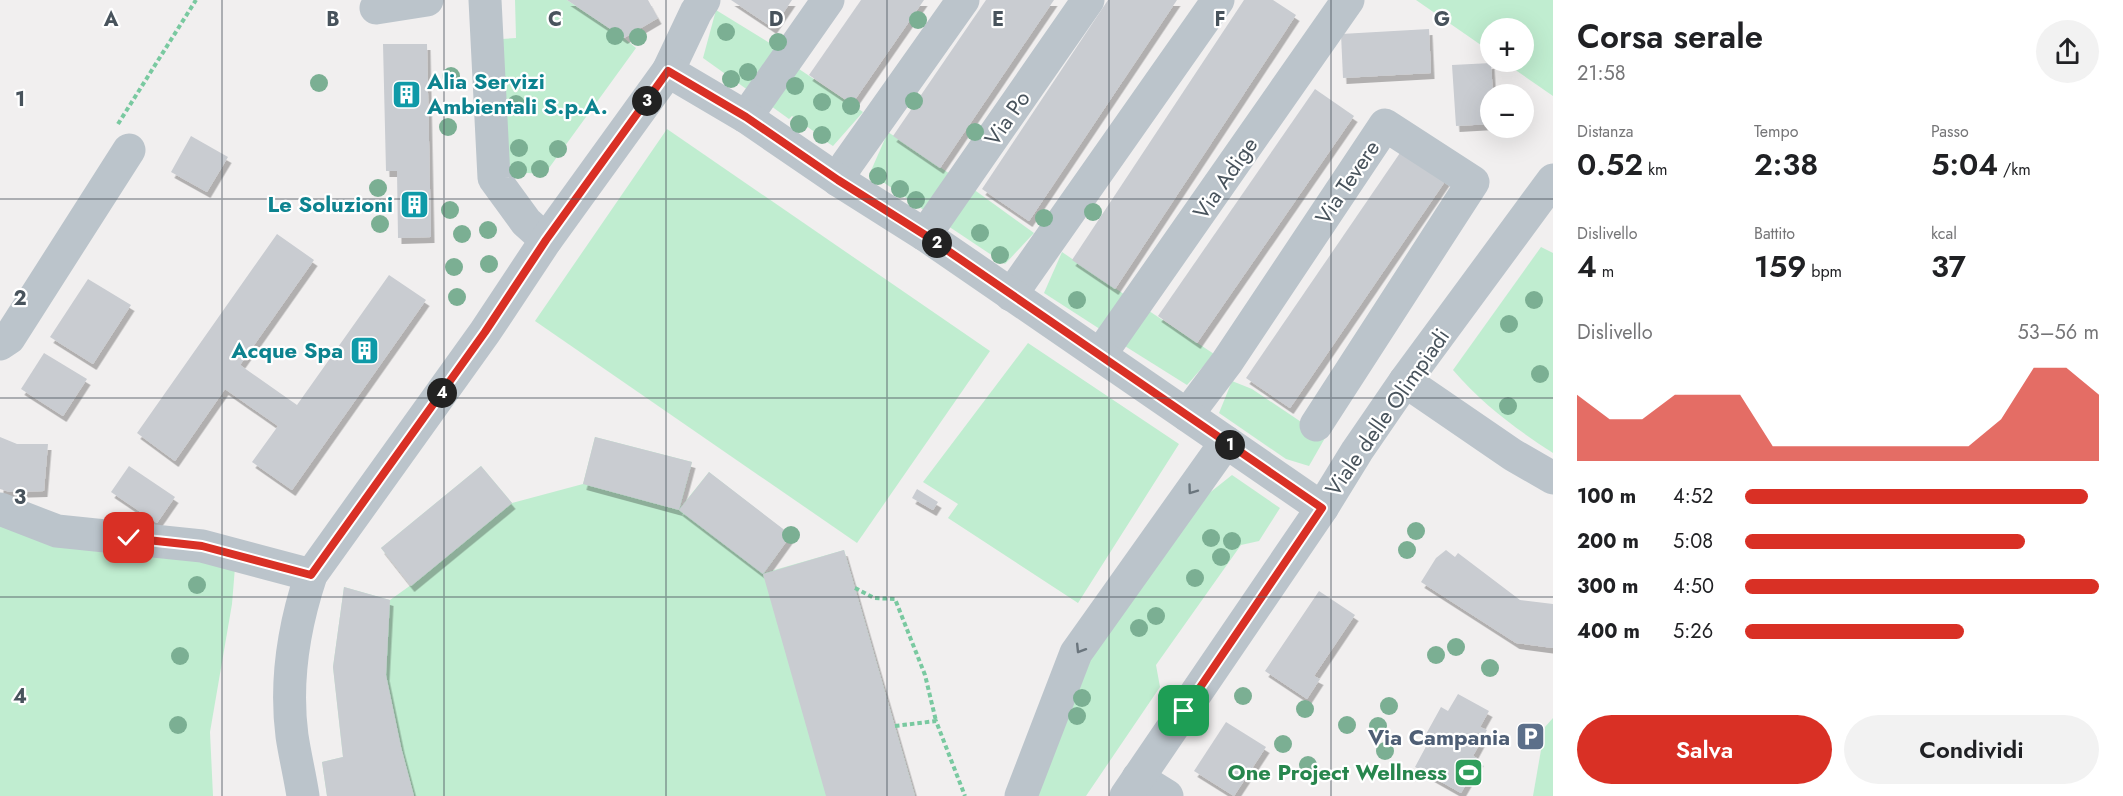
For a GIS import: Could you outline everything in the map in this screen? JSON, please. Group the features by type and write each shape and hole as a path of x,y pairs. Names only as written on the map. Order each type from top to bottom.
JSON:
{"street":[{"path":"376,8 427,0"},
{"path":"433,0 438,0"},
{"path":"485,0 494,178 526,222 546,240"},
{"path":"303,796 292,734 292,656 301,605 311,575 485,332 546,240 668,71 704,0"},
{"path":"746,117 828,0"},
{"path":"838,180 963,0"},
{"name":"Via Po","path":"925,235 1088,0"},
{"path":"1011,295 1218,0"},
{"name":"Via Adige","path":"1100,355 1117,334 1348,0"},
{"path":"668,71 746,117 838,180 925,235 1322,508"},
{"name":"Via Tevere","path":"1186,415 1227,362 1385,125 1473,182 1316,425"},
{"path":"0,344 9,338 129,150"},
{"name":"Viale delle Olimpiadi","path":"1132,787 1322,508 1357,451 1405,381 1553,180"},
{"path":"1405,381 1513,455 1553,478"},
{"path":"1021,796 1076,653 1226,442"},
{"path":"0,509 57,531 202,546 311,575"},
{"path":"1132,787 1167,796"}],"path":[{"path":"855,588 874,598 895,599 925,675 936,721 965,796"},
{"path":"895,726 936,721"}],"green space":[{"path":"515,0 567,0 636,48 549,168 533,173 523,172 509,164 502,39 516,38"},
{"path":"1416,0 1553,0 1553,96 1518,72 1534,72 1534,18 1480,18 1480,44"},
{"path":"716,10 781,50 752,93 703,58"},
{"path":"796,67 863,112 833,146 792,116 789,119 771,106"},
{"path":"667,129 990,351 857,543 535,321"},
{"path":"888,132 956,178 925,211 870,173"},
{"path":"969,186 1034,233 1005,264 945,224"},
{"path":"1541,247 1553,253 1553,453 1500,415 1453,370"},
{"path":"1062,252 1131,299 1106,333 1044,293"},
{"path":"1143,307 1214,354 1187,385 1120,343"},
{"path":"1028,343 1179,444 1078,603 948,518 958,504 923,482"},
{"path":"1232,381 1252,389 1325,438 1309,466 1286,459 1219,413"},
{"path":"595,437 692,462 680,508 709,472 790,535 764,573 844,550 915,796 327,796 322,762 343,757 333,667 344,587 390,600 411,585 381,548 481,466 512,503 583,484"},
{"path":"1232,475 1280,508 1259,541 1241,545 1156,665 1160,687 1086,796 1036,796 1094,651 1193,506"},
{"path":"0,509 236,555 232,604 210,732 213,796 0,796"},
{"path":"1553,718 1553,796 1533,796 1545,727"}],"building":[{"path":"567,0 648,0 658,18 624,38"},
{"path":"731,0 792,0 773,28"},
{"path":"861,0 924,0 852,104 809,75"},
{"path":"986,0 1054,0 940,168 893,136"},
{"path":"1108,0 1177,0 1029,221 982,189"},
{"path":"1244,0 1273,0 1296,15 1115,289 1072,260"},
{"path":"1429,29 1431,73 1343,78 1341,34"},
{"path":"383,44 427,44 431,237 398,238 397,171 386,171"},
{"path":"1480,64 1480,72 1492,72 1492,84 1480,84 1480,125 1456,126 1452,65"},
{"path":"1315,89 1354,116 1197,343 1158,316"},
{"path":"191,136 228,157 207,192 171,172"},
{"path":"1402,150 1446,180 1290,408 1246,378"},
{"name":"Acque Spa","path":"277,234 314,260 240,365 297,405 389,275 426,300 292,490 252,462 278,426 225,389 175,461 137,433"},
{"path":"88,279 131,305 93,364 50,337"},
{"path":"44,353 87,379 63,416 21,389"},
{"path":"0,437 17,444 48,444 44,491 10,492 0,489"},
{"path":"595,437 692,462 679,510 583,484"},
{"path":"129,466 175,497 157,523 111,492"},
{"path":"481,466 512,503 411,586 381,548"},
{"path":"709,472 791,535 763,574 679,510"},
{"path":"917,489 938,502 933,510 912,498"},
{"path":"844,550 915,796 826,796 763,574"},
{"path":"1446,550 1455,557 1458,553 1520,600 1553,604 1553,648 1516,643 1421,582 1436,558"},
{"path":"344,587 390,600 386,675 414,796 327,796 322,762 343,757 333,667"},
{"path":"1319,591 1355,615 1314,676 1320,679 1307,699 1265,671"},
{"path":"1458,694 1489,711 1480,727 1487,730 1473,756 1480,760 1461,793 1415,767 1430,739 1425,736 1441,707 1448,711"},
{"path":"1226,722 1266,747 1234,796 1194,771"}],"place":[{"name":"Alia Servizi Ambientali S.p.A.","path":"406,94"},
{"name":"Le Soluzioni","path":"414,204"},
{"name":"Acque Spa","path":"364,350"},
{"name":"Via Campania","path":"1531,737"},
{"name":"One Project Wellness","path":"1468,772"}],"route":[{"path":"129,538 202,546 311,575 485,332 546,240 668,71 746,117 838,180 925,235 1322,508 1184,711"}]}
